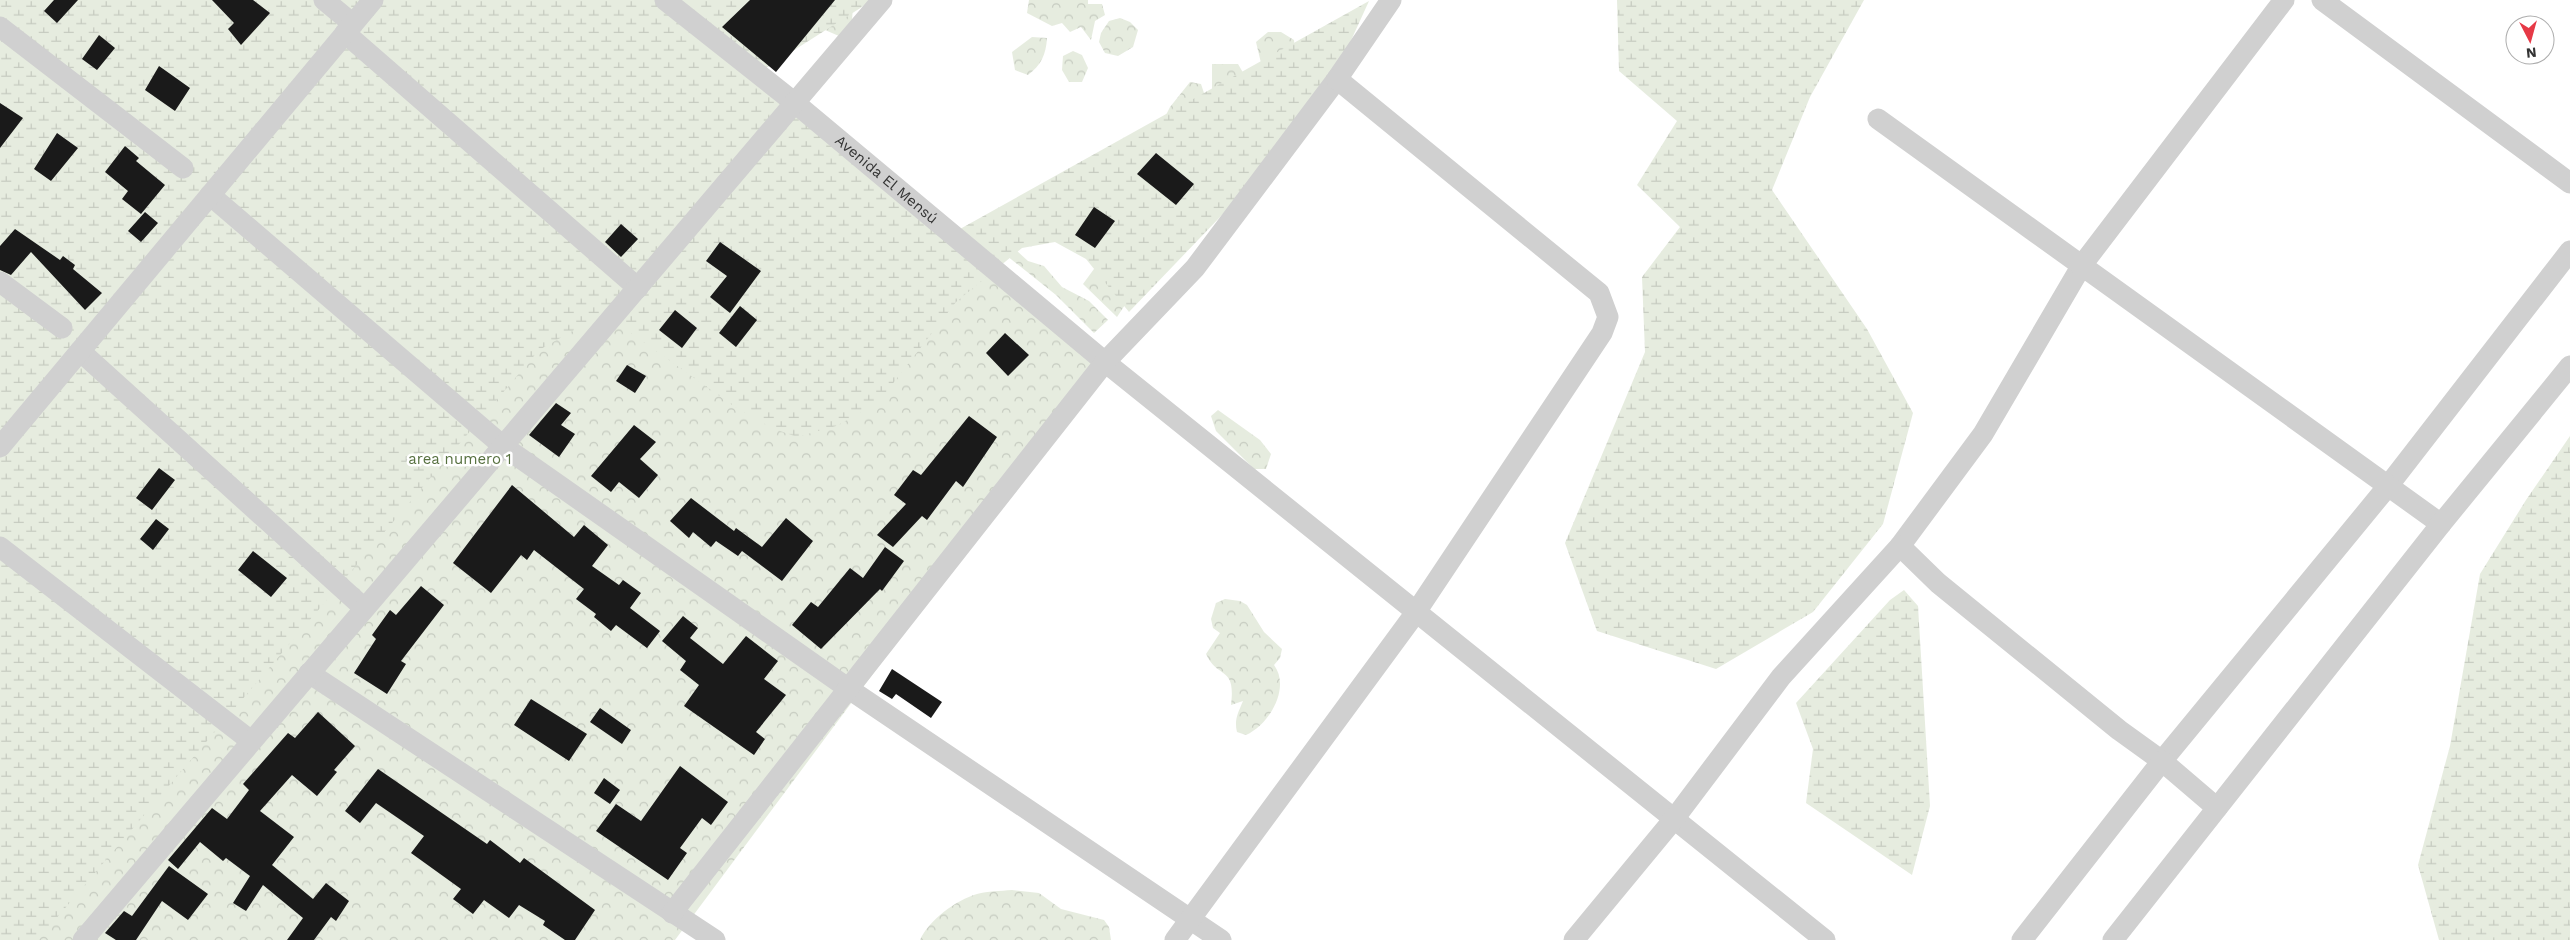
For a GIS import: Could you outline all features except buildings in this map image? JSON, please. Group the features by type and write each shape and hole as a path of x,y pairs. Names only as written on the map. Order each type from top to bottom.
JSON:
{"street":[{"path":"324,0 349,29 638,288"},
{"path":"0,447 373,0"},
{"name":"Avenida El Mensú","path":"665,0 795,103 1105,362 1825,940"},
{"path":"83,940 882,0"},
{"path":"672,913 1105,362 1195,268 1337,79 1391,0"},
{"path":"1574,940 1674,818 1782,677 1900,546 1983,434 2082,265 2284,0"},
{"path":"2322,0 2570,183"},
{"path":"0,27 183,168"},
{"path":"1175,940 1416,612 1602,333 1608,317 1599,293 1337,79"},
{"path":"1878,119 2441,524"},
{"path":"210,195 503,446 849,689 1221,940"},
{"path":"2022,940 2162,761 2388,486 2570,251"},
{"path":"0,282 62,328"},
{"path":"80,351 364,608"},
{"path":"2113,940 2441,524 2570,366"},
{"path":"1900,546 1968,608 2119,730 2162,761 2217,808"},
{"path":"0,547 251,742"},
{"path":"309,673 715,940"}],"green space":[{"name":"area numero 1","path":"0,0 668,0 1105,362 675,940 0,940"},
{"path":"0,0 873,0 758,73 951,234 1369,1 1322,104 1244,192 1129,312 1086,259 1055,242 1022,248 956,302 877,404 836,426 797,437 772,428 735,407 611,319 576,329 539,350 38,940 0,940"},
{"path":"1029,0 1088,0 1088,4 1102,4 1105,15 1095,21 1091,40 1081,27 1070,32 1062,23 1052,26 1027,13"},
{"path":"1617,0 1864,0 1810,97 1772,190 1867,329 1913,413 1883,524 1813,612 1716,669 1597,631 1565,543 1645,352 1642,277 1680,227 1637,185 1677,121 1619,71"},
{"path":"853,6 852,20 839,36 825,30"},
{"path":"1120,18 1130,22 1138,30 1133,47 1118,56 1105,53 1099,42 1101,33 1109,21"},
{"path":"1268,32 1281,32 1294,40 1295,53 1261,63 1256,42"},
{"path":"1032,37 1047,38 1042,59 1028,75 1015,70 1012,52"},
{"path":"1073,51 1082,55 1088,68 1082,82 1069,82 1062,70 1063,56"},
{"path":"1212,64 1238,64 1245,76 1212,93"},
{"path":"1190,82 1201,84 1204,93 1162,123 1170,107"},
{"path":"995,231 1028,261 1044,266 1062,287 1089,301 1108,320 1094,333 1056,295 987,240"},
{"path":"1121,232 1158,255 1117,317 1083,284"},
{"path":"1218,410 1260,440 1271,454 1266,469 1254,469 1216,431 1211,416"},
{"path":"2570,436 2570,940 2439,940 2418,865 2450,746 2480,574 2526,500"},
{"path":"1904,590 1918,606 1930,806 1912,875 1806,803 1813,749 1796,703 1890,600"},
{"path":"1225,599 1240,601 1247,605 1264,632 1282,649 1280,658 1274,665 1279,674 1280,684 1279,695 1275,705 1262,723 1246,735 1237,732 1236,728 1237,716 1243,701 1231,705 1231,684 1225,674 1211,662 1206,654 1220,633 1213,628 1211,619 1216,603"},
{"path":"1012,890 1039,893 1061,909 1104,920 1109,927 1111,940 920,940 936,918 960,901 981,893"}]}
